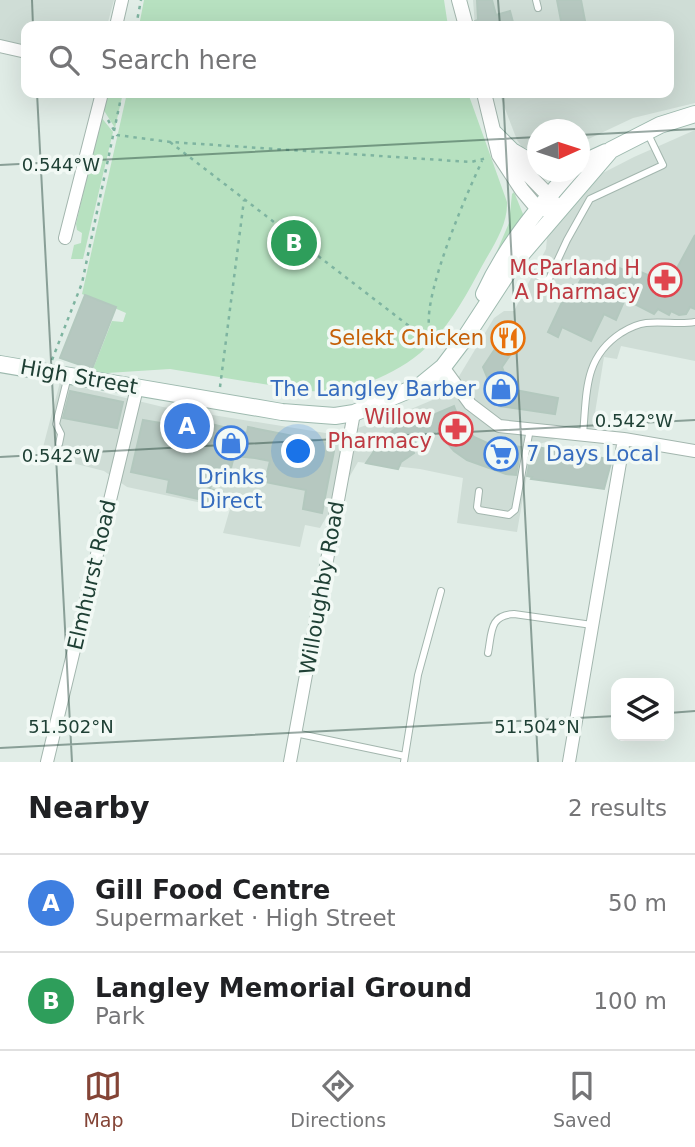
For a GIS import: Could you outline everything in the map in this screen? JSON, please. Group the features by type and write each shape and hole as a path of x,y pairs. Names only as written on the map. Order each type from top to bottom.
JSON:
{"main road":[{"path":"590,159 647,132 695,114"},
{"path":"495,134 512,151 527,160"},
{"path":"554,203 611,150"},
{"path":"554,203 565,182"},
{"name":"High Street","path":"0,363 282,412 335,415 354,413 421,385 446,362 465,338 554,203"},
{"name":"High Street","path":"465,338 494,273 538,209 554,203"}],"street":[{"path":"117,21 122,0"},
{"path":"459,0 465,21"},
{"path":"0,46 21,51"},
{"path":"485,98 499,155 538,209"},
{"path":"69,233 101,99"},
{"path":"495,134 505,152 554,203"},
{"path":"446,362 470,404 499,426 624,439 695,451"},
{"name":"Elmhurst Road","path":"47,762 137,388"},
{"name":"Willoughby Road","path":"290,762 354,413"},
{"path":"569,762 624,439"}],"lane":[{"path":"514,263 548,281 590,199 663,165 647,132"},
{"path":"583,434 588,384 596,358 604,345 630,327 643,323 695,322"},
{"path":"58,444 61,434 56,424 68,374"},
{"path":"479,491 479,510 509,515 515,510 530,429"},
{"path":"295,733 404,759 418,675 442,591"},
{"path":"488,653 495,621 503,615 514,614 592,625"}],"path":[{"path":"137,21 141,0"},
{"path":"47,371 82,283 121,98"},
{"path":"101,99 117,135 170,142 471,162 499,155"},
{"path":"170,142 436,346"},
{"path":"446,362 436,346 429,326 432,298 454,228 483,159"},
{"path":"218,400 244,200"}],"shaded area":[{"path":"0,0 114,0 108,21 21,21 21,46 0,41"},
{"path":"473,0 695,0 695,103 633,118 590,138 590,119 527,119 527,148 522,147 517,140 501,98 674,98 674,21 475,21"},
{"path":"695,130 695,361 621,346 617,359 604,357 594,419 598,427 532,446 517,532 457,523 463,478 420,469 358,462 320,528 305,525 300,547 223,533 230,509 127,487 104,471 41,455 60,382 163,407 338,435 449,393 494,318 504,311 514,311 546,249 547,238 573,201 595,177"}],"green space":[{"path":"144,0 444,0 447,21 140,21"},
{"path":"106,98 122,98 115,128 103,109"},
{"path":"126,98 470,98 507,202 507,211 495,243 466,296 440,333 405,364 357,386 306,391 170,369 91,374 112,321 123,322 126,313 82,294"},
{"path":"101,117 113,132 83,259 71,259 74,245 81,243 82,233 77,230 76,224"},
{"path":"514,192 523,214 523,222 491,265 509,223"}],"building":[{"path":"477,0 492,0 496,15 510,11 513,21 475,21 478,20"},
{"path":"557,0 581,0 585,21 561,21"},
{"path":"695,235 695,309 690,307 686,314 679,315 671,311 669,315 658,309 654,314 625,299 616,320 604,314 591,341 562,327 558,337 548,332 564,298 573,285 577,287 583,275 590,278 595,269 602,272 608,263 633,274 636,270 657,279 660,275 670,281"},
{"path":"85,295 116,307 92,369 60,358"},
{"path":"509,328 521,339 502,367 510,389 558,398 555,414 499,406 483,367"},
{"path":"70,391 123,402 117,428 63,418"},
{"path":"454,406 459,419 474,437 507,452 508,445 521,447 516,475 467,460 454,451 437,431 412,445 414,453 401,462 398,469 366,463 383,438 406,421 407,426"},
{"path":"143,420 178,426 179,422 205,428 207,423 247,433 248,427 328,443 334,451 322,513 303,509 306,490 265,482 270,461 255,458 234,456 230,472 216,468 210,489 228,494 225,505 167,492 169,480 131,472"},
{"path":"532,448 559,451 558,458 586,462 587,456 612,459 604,489 531,479 532,477 527,476"}],"place":[{"name":"Langley Memorial Ground","path":"294,243"},
{"name":"McParland H A Pharmacy","path":"665,280"},
{"name":"Selekt Chicken","path":"508,338"},
{"name":"The Langley Barber","path":"501,389"},
{"name":"Gill Food Centre","path":"187,426"},
{"name":"Willow Pharmacy","path":"456,429"},
{"name":"Drinks Direct","path":"231,443"},
{"name":"7 Days Local","path":"501,454"}]}
